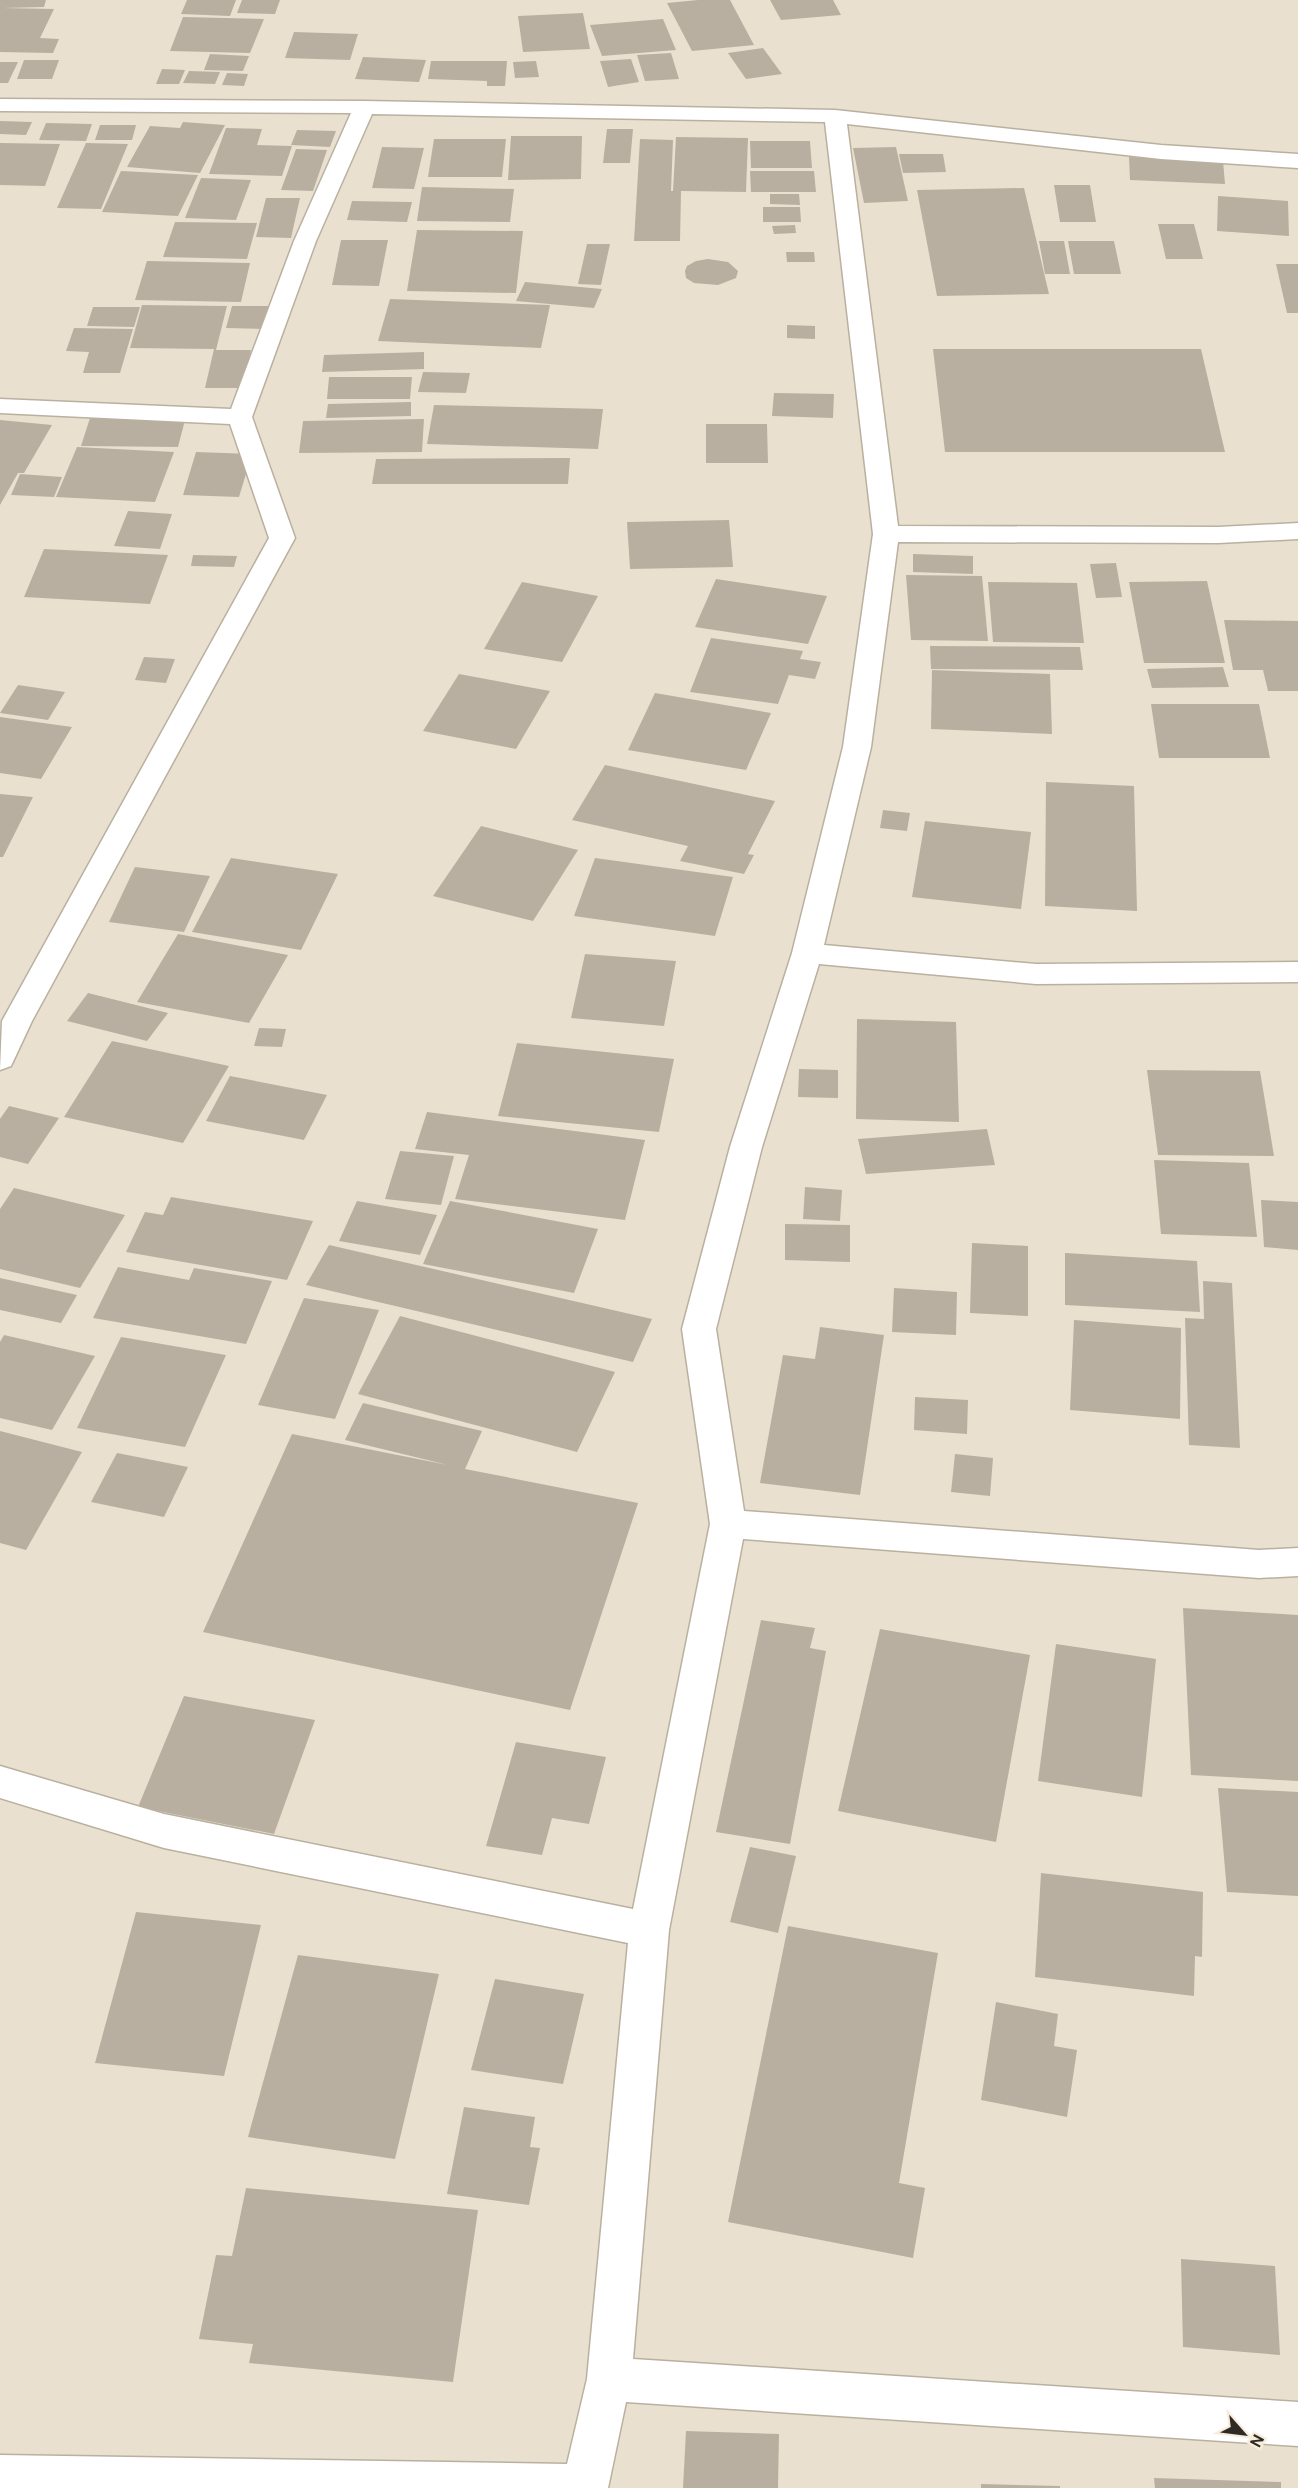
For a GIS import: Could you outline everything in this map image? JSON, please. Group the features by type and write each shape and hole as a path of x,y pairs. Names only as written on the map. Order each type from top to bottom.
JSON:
{"street":[{"path":"0,105 364,107 835,116 1161,152 1298,161"},
{"path":"0,1059 17,1021 282,538 240,417 305,241 364,107"},
{"path":"0,2478 584,2488 609,2379 648,1930 728,1524 699,1329 746,1147 807,953 857,747 886,534 835,116"},
{"path":"0,406 240,417"},
{"path":"886,534 1218,535 1298,531"},
{"path":"807,953 1036,974 1298,972"},
{"path":"728,1524 1259,1564 1298,1562"},
{"path":"0,1782 164,1831 648,1930"},
{"path":"609,2379 1298,2424"}],"building":[{"path":"0,0 46,0 44,7 3,8 54,9 40,38 59,39 53,53 0,52"},
{"path":"187,0 236,0 230,16 181,14"},
{"path":"242,0 280,0 275,14 237,13"},
{"path":"730,0 754,45 692,51 667,3"},
{"path":"770,0 833,0 841,15 781,20"},
{"path":"583,13 590,49 523,52 518,16"},
{"path":"183,17 264,19 250,53 170,51"},
{"path":"663,19 676,50 602,56 590,25"},
{"path":"294,32 358,34 350,60 285,58"},
{"path":"763,48 782,74 746,79 728,53"},
{"path":"671,53 679,79 645,81 637,55"},
{"path":"210,54 249,56 243,71 204,70"},
{"path":"363,57 426,60 419,82 355,79"},
{"path":"631,59 639,82 608,87 600,61"},
{"path":"24,60 59,60 52,79 17,79"},
{"path":"431,61 507,61 505,86 487,86 487,81 428,79"},
{"path":"536,61 539,77 515,78 513,62"},
{"path":"0,62 18,62 8,83 0,83"},
{"path":"162,69 185,70 179,84 156,84"},
{"path":"189,71 220,72 215,84 183,83"},
{"path":"227,73 248,74 244,86 222,85"},
{"path":"0,121 32,122 26,135 0,134"},
{"path":"183,122 225,125 200,173 127,167 150,126 180,128"},
{"path":"46,123 92,124 86,141 39,140"},
{"path":"100,125 136,125 132,140 95,140"},
{"path":"226,128 262,129 257,145 292,146 282,176 209,174"},
{"path":"607,129 633,129 630,163 603,163"},
{"path":"297,130 336,131 330,147 291,145"},
{"path":"511,136 582,136 581,179 508,180"},
{"path":"676,137 748,138 746,192 681,191 680,241 634,241 640,139 673,140 671,191 673,191"},
{"path":"434,139 506,139 502,177 428,177"},
{"path":"750,141 810,141 812,168 751,168"},
{"path":"0,143 60,144 45,186 0,185"},
{"path":"86,143 128,144 101,209 57,208"},
{"path":"382,147 424,148 414,189 372,188"},
{"path":"896,147 908,201 864,203 853,148"},
{"path":"296,149 327,150 313,191 281,190"},
{"path":"899,154 943,154 946,172 903,173"},
{"path":"1129,157 1223,161 1225,184 1130,180"},
{"path":"121,171 198,175 178,216 102,212"},
{"path":"750,171 814,171 816,192 751,192"},
{"path":"201,178 251,180 236,220 185,218"},
{"path":"1054,185 1090,185 1096,222 1060,222"},
{"path":"422,187 514,189 510,222 417,221"},
{"path":"1024,188 1049,294 937,296 917,190"},
{"path":"770,194 799,194 800,205 770,204"},
{"path":"1218,196 1288,201 1289,236 1217,231"},
{"path":"266,198 300,198 291,238 256,237"},
{"path":"352,201 412,202 407,222 347,220"},
{"path":"763,207 800,207 801,222 763,222"},
{"path":"175,222 257,223 247,259 163,257"},
{"path":"1158,224 1194,224 1203,259 1166,259"},
{"path":"795,225 796,233 774,234 772,226"},
{"path":"417,230 523,231 516,293 407,291"},
{"path":"341,240 388,240 379,286 332,285"},
{"path":"1039,241 1064,241 1070,274 1045,274"},
{"path":"1068,241 1114,241 1121,274 1074,274"},
{"path":"587,244 610,244 601,285 578,284"},
{"path":"786,252 814,252 815,262 787,262"},
{"path":"708,259 728,262 738,271 736,278 718,285 694,283 686,278 687,266 696,261"},
{"path":"147,261 250,263 241,302 135,300"},
{"path":"1276,264 1298,264 1298,313 1287,313"},
{"path":"525,282 602,289 594,308 516,301"},
{"path":"390,299 550,305 541,348 378,341"},
{"path":"142,305 227,306 216,350 251,350 243,388 205,388 214,349 130,348"},
{"path":"232,306 269,306 263,329 226,328"},
{"path":"93,307 140,307 134,327 87,326"},
{"path":"787,325 815,326 815,339 787,338"},
{"path":"74,328 133,329 120,373 83,373 89,352 66,351"},
{"path":"933,349 1201,349 1225,452 945,452"},
{"path":"424,352 424,369 322,372 324,355"},
{"path":"423,372 470,373 466,393 418,392"},
{"path":"329,377 412,377 410,399 327,399"},
{"path":"774,393 834,394 833,418 772,416"},
{"path":"411,402 411,416 326,418 328,404"},
{"path":"434,405 603,409 598,449 427,444"},
{"path":"90,418 185,420 178,447 81,446"},
{"path":"424,419 422,452 299,453 303,421"},
{"path":"0,420 52,425 24,473 18,473 0,505"},
{"path":"706,424 767,424 768,463 706,463"},
{"path":"77,447 174,452 155,502 56,497"},
{"path":"196,452 252,454 239,497 183,495"},
{"path":"570,458 568,484 372,484 376,459"},
{"path":"20,474 62,477 54,497 11,495"},
{"path":"128,511 172,514 160,549 114,546"},
{"path":"729,520 733,567 630,569 627,522"},
{"path":"44,549 168,555 150,604 24,597"},
{"path":"913,554 973,556 973,574 913,572"},
{"path":"193,555 237,556 234,567 191,566"},
{"path":"1116,563 1122,597 1096,598 1090,564"},
{"path":"906,575 982,576 988,641 911,640"},
{"path":"716,579 827,596 808,644 695,627"},
{"path":"1207,581 1225,663 1144,663 1129,582"},
{"path":"522,582 598,596 562,662 484,649"},
{"path":"988,582 1077,583 1084,643 993,642"},
{"path":"1224,620 1298,621 1298,691 1268,691 1263,670 1233,670"},
{"path":"711,638 803,651 800,659 821,662 815,679 789,675 778,704 690,692"},
{"path":"930,646 1080,647 1083,670 931,669"},
{"path":"144,657 175,659 166,683 135,680"},
{"path":"1223,667 1229,687 1152,688 1147,669"},
{"path":"932,670 1050,674 1052,734 931,729"},
{"path":"459,674 550,691 516,749 423,731"},
{"path":"18,685 65,692 48,720 0,713"},
{"path":"655,693 771,713 746,770 628,750"},
{"path":"1151,704 1259,704 1270,758 1159,758"},
{"path":"0,717 72,727 41,779 0,773"},
{"path":"605,765 775,801 748,854 754,855 744,874 680,861 688,846 572,820"},
{"path":"1046,782 1134,786 1137,911 1045,906"},
{"path":"0,794 33,797 3,857 0,857"},
{"path":"883,810 910,813 907,831 880,828"},
{"path":"925,821 1031,832 1021,909 912,897"},
{"path":"481,826 578,850 533,921 433,896"},
{"path":"231,858 338,874 301,950 192,932"},
{"path":"595,858 733,877 715,936 574,916"},
{"path":"135,867 210,876 184,932 109,922"},
{"path":"178,934 288,955 249,1023 137,1002"},
{"path":"585,954 676,961 664,1026 571,1018"},
{"path":"88,993 168,1013 147,1041 67,1021"},
{"path":"857,1019 956,1022 959,1122 856,1119"},
{"path":"259,1028 286,1029 282,1047 254,1046"},
{"path":"112,1041 229,1066 183,1143 64,1117"},
{"path":"517,1043 674,1059 659,1132 498,1116"},
{"path":"799,1069 838,1070 838,1098 798,1097"},
{"path":"1147,1070 1260,1071 1274,1156 1158,1155"},
{"path":"230,1076 327,1095 304,1140 206,1121"},
{"path":"9,1106 59,1118 28,1164 0,1157 0,1119"},
{"path":"427,1112 645,1140 625,1220 455,1199 469,1155 415,1149"},
{"path":"987,1129 995,1165 866,1174 858,1139"},
{"path":"400,1151 454,1156 441,1205 385,1199"},
{"path":"1154,1160 1249,1163 1257,1237 1161,1234"},
{"path":"805,1187 842,1190 840,1221 803,1219"},
{"path":"14,1188 125,1215 80,1288 0,1269 0,1209"},
{"path":"171,1197 313,1221 287,1280 126,1252 145,1212 163,1215"},
{"path":"1261,1200 1298,1202 1298,1250 1264,1247"},
{"path":"357,1201 437,1215 420,1255 339,1241"},
{"path":"450,1201 598,1229 574,1293 423,1264"},
{"path":"785,1224 850,1225 850,1262 785,1260"},
{"path":"972,1243 1028,1246 1028,1316 970,1313"},
{"path":"329,1245 652,1319 633,1362 306,1285"},
{"path":"1065,1253 1197,1261 1200,1312 1065,1305"},
{"path":"118,1267 189,1280 194,1268 272,1281 246,1344 93,1318"},
{"path":"0,1278 77,1295 61,1323 0,1310"},
{"path":"1203,1281 1232,1283 1240,1448 1189,1445 1185,1318 1204,1319"},
{"path":"894,1288 957,1292 956,1335 892,1332"},
{"path":"304,1298 379,1310 335,1419 258,1405"},
{"path":"400,1316 615,1372 577,1452 358,1394"},
{"path":"1074,1320 1181,1328 1180,1419 1070,1410"},
{"path":"820,1327 884,1335 860,1495 760,1483 783,1355 815,1359"},
{"path":"4,1335 95,1356 52,1430 0,1418 0,1342"},
{"path":"121,1337 226,1355 185,1447 77,1428"},
{"path":"915,1397 968,1400 967,1434 914,1430"},
{"path":"363,1403 482,1431 465,1469 638,1503 570,1710 203,1632 292,1434 448,1465 345,1440"},
{"path":"0,1431 82,1452 26,1550 0,1543"},
{"path":"117,1453 188,1467 164,1517 91,1502"},
{"path":"955,1454 993,1458 990,1496 951,1492"},
{"path":"1183,1608 1298,1615 1298,1781 1191,1775"},
{"path":"761,1620 815,1628 810,1648 826,1651 790,1844 716,1832"},
{"path":"880,1629 1030,1655 996,1842 838,1811"},
{"path":"1056,1644 1156,1659 1142,1797 1038,1781"},
{"path":"184,1696 315,1720 274,1834 138,1807"},
{"path":"516,1742 606,1757 589,1824 552,1818 542,1855 486,1846"},
{"path":"1218,1788 1298,1792 1298,1896 1227,1892"},
{"path":"750,1847 796,1856 778,1933 730,1922"},
{"path":"1041,1873 1203,1892 1202,1957 1195,1956 1194,1996 1035,1977"},
{"path":"136,1912 261,1925 224,2076 95,2063"},
{"path":"788,1926 938,1953 899,2183 925,2188 913,2258 728,2222"},
{"path":"298,1955 439,1974 395,2159 248,2137"},
{"path":"495,1979 584,1994 563,2084 471,2070"},
{"path":"996,2002 1058,2014 1054,2046 1077,2050 1067,2117 981,2100"},
{"path":"464,2107 535,2117 530,2147 540,2148 529,2205 447,2194"},
{"path":"246,2188 478,2210 453,2382 249,2363 253,2344 199,2339 216,2255 232,2256"},
{"path":"1181,2259 1275,2266 1280,2355 1183,2347"},
{"path":"686,2431 779,2434 778,2488 683,2488"},
{"path":"1154,2478 1281,2482 1281,2488 1155,2488"},
{"path":"981,2484 1060,2486 1060,2488 981,2488"}]}
